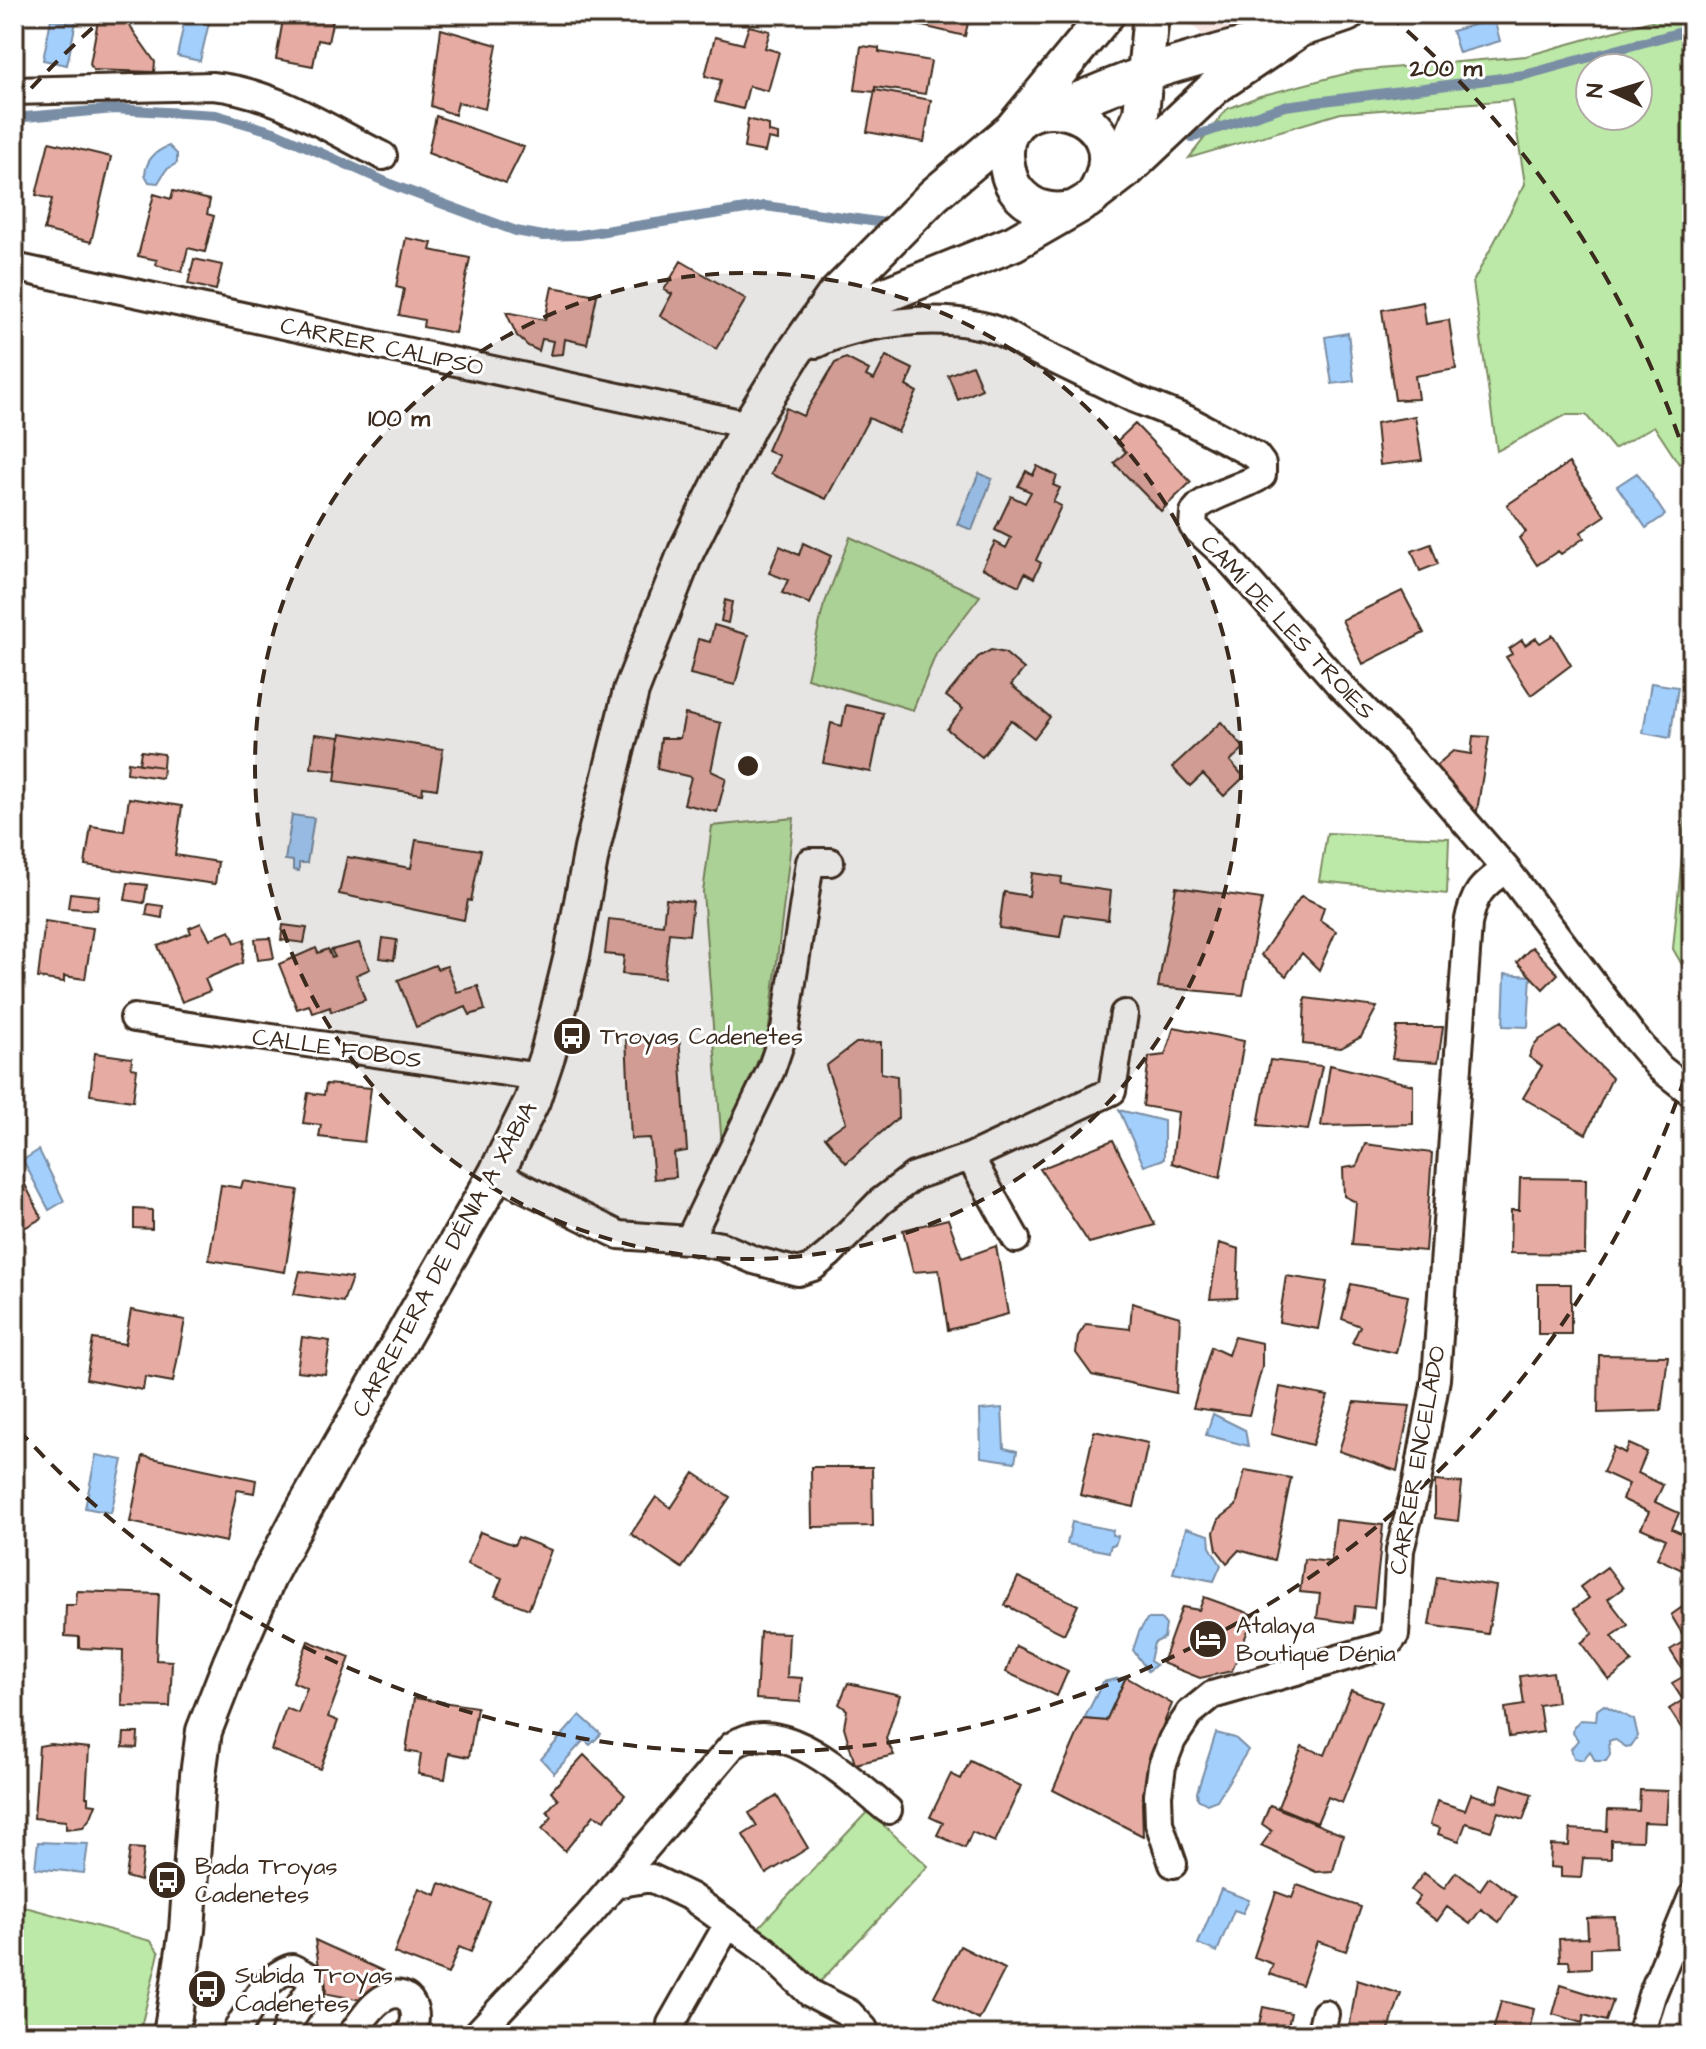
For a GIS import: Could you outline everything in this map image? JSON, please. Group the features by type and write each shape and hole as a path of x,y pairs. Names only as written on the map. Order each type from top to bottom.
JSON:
{"street":[{"path":"1107,14 1012,129 1006,146 1007,172 1014,188 1040,208 1056,212 1083,203 1117,167 1216,86 1295,33"},
{"path":"1117,167 1141,114 1151,14"},
{"path":"1012,129 1023,119 1146,74 1238,46 1295,33 1347,14"},
{"path":"14,91 196,86 236,88 264,96 383,156"},
{"path":"1052,110 1069,111 1084,117 1117,167"},
{"name":"CARRETERA DE DÉNIA A XÀBIA","path":"171,2035 187,1930 201,1748 209,1717 270,1573 299,1518 521,1126 540,1077 572,955 592,849 631,691 686,552 749,425 834,296 934,195 1012,129"},
{"name":"CARRETERA DE DÉNIA A XÀBIA","path":"790,359 842,316 870,301 1014,243 1083,203"},
{"name":"CARRER CALIPSO","path":"14,267 749,425"},
{"name":"CAMÍ DE LES TROIES","path":"790,359 817,343 845,332 935,321 979,325 1006,334 1135,399 1186,419 1256,456 1262,464 1262,475 1200,505 1194,513 1193,526 1228,558 1338,683 1394,740 1506,869 1632,1035 1660,1068 1692,1093"},
{"path":"689,1240 771,1070 785,1029 810,862 830,862"},
{"name":"CARRER ENCELADO","path":"1173,1864 1159,1823 1158,1795 1162,1766 1172,1740 1190,1713 1212,1695 1373,1649 1388,1644 1395,1635 1400,1550 1417,1482 1436,1379 1468,924 1483,885 1506,869"},
{"path":"496,1174 619,1235 689,1240 721,1246 798,1272 813,1267 880,1202 914,1176 970,1157 1112,1091 1124,1014"},
{"name":"CALLE FOBOS","path":"134,1018 540,1077"},
{"path":"970,1157 1016,1239"},
{"path":"476,2035 615,1884 732,1746 743,1738 757,1736 791,1741 819,1754 888,1810"},
{"path":"615,1884 651,1878 691,1897 765,1950 810,1993 849,2013 866,2035"},
{"path":"1640,2035 1652,1995 1692,1897"},
{"path":"670,2035 677,2011 728,1924"},
{"path":"234,2035 270,1980 281,1971 292,1968 310,1977 311,1989 284,2035"},
{"path":"351,2035 378,2002 388,1995 397,1995 413,2003 415,2026 409,2035"}],"shaded area":[{"path":"1180,14 1277,14 1213,38 1202,34"}],"green space":[{"path":"1676,14 1692,14 1692,458 1679,464 1654,426 1614,449 1586,415 1566,415 1497,451 1473,282 1525,184 1512,100 1341,113 1189,158 1227,109 1260,96 1356,71 1526,56"},
{"path":"850,537 980,596 936,654 913,710 807,678 823,608"},
{"path":"1689,781 1692,782 1692,982 1673,949"},
{"path":"794,818 768,1036 722,1147 703,892 712,826"},
{"path":"1327,833 1449,838 1447,894 1319,881"},
{"path":"868,1811 928,1866 819,1983 759,1927"},
{"path":"14,1904 151,1941 159,1953 139,2035 14,2035"}],"water":[{"path":"186,14 211,14 200,61 177,56"},
{"path":"69,16 77,17 67,65 43,60 51,19 67,22"},
{"path":"1494,19 1500,41 1459,53 1452,31"},
{"path":"169,146 177,154 177,163 166,170 158,183 149,182 145,175 149,161"},
{"path":"1348,333 1354,381 1332,384 1325,337"},
{"path":"979,473 992,479 972,530 957,524"},
{"path":"1637,473 1665,515 1646,528 1617,486"},
{"path":"1651,683 1678,687 1670,738 1643,733"},
{"path":"292,815 314,818 307,863 299,863 299,871 293,870 293,861 285,860"},
{"path":"1505,974 1531,976 1528,1027 1503,1026"},
{"path":"1119,1110 1164,1121 1164,1159 1144,1166"},
{"path":"39,1150 64,1201 49,1210 23,1160"},
{"path":"1002,1408 1004,1448 1017,1451 1015,1462 981,1457 980,1410"},
{"path":"1213,1414 1245,1430 1248,1446 1206,1435"},
{"path":"96,1455 123,1460 111,1513 85,1508"},
{"path":"1072,1522 1113,1530 1112,1535 1118,1536 1115,1545 1111,1545 1109,1552 1067,1544"},
{"path":"1186,1528 1209,1535 1210,1547 1221,1565 1214,1581 1173,1573"},
{"path":"1147,1619 1161,1619 1166,1625 1164,1638 1154,1643 1150,1661 1156,1665 1148,1671 1133,1650"},
{"path":"1126,1677 1106,1721 1084,1719 1103,1682"},
{"path":"1604,1705 1634,1720 1638,1736 1631,1746 1626,1747 1614,1739 1609,1741 1610,1755 1606,1761 1595,1761 1590,1751 1583,1760 1574,1758 1571,1749 1578,1740 1573,1733 1574,1727 1580,1720 1596,1721 1597,1710"},
{"path":"580,1715 601,1734 590,1745 584,1740 554,1773 541,1759"},
{"path":"1216,1733 1235,1738 1248,1750 1217,1800 1207,1804 1198,1799 1197,1792"},
{"path":"38,1842 88,1844 84,1873 35,1868"},
{"path":"1221,1889 1249,1900 1243,1913 1234,1910 1217,1952 1198,1944"}],"building":[{"path":"284,14 334,14 328,42 318,40 313,66 276,59"},
{"path":"899,14 970,14 965,36 897,20"},
{"path":"1550,14 1601,14 1553,26"},
{"path":"99,15 124,18 155,62 154,72 93,70 90,64"},
{"path":"749,26 770,31 765,48 779,52 768,91 749,86 743,109 715,102 721,80 705,76 715,37 743,44"},
{"path":"441,29 497,45 485,109 458,102 455,115 431,106"},
{"path":"861,46 931,61 925,94 875,87 875,92 855,90"},
{"path":"875,90 931,100 924,142 867,132"},
{"path":"436,116 524,147 506,183 428,153"},
{"path":"748,119 769,125 769,132 778,134 778,141 768,139 765,152 744,148"},
{"path":"49,142 111,157 91,242 44,230 52,199 36,195"},
{"path":"173,191 210,200 207,214 214,216 205,252 188,248 182,272 156,265 157,260 138,256 154,194 171,199"},
{"path":"406,238 432,243 430,250 470,258 455,333 423,327 424,320 399,315 404,289 396,287"},
{"path":"194,259 222,265 216,290 188,284"},
{"path":"681,261 746,299 716,349 660,316 672,294 664,290"},
{"path":"552,287 597,295 587,344 565,339 563,354 550,355 553,341 542,339 539,351 528,346 517,336 506,312 545,320"},
{"path":"1423,302 1426,324 1449,320 1456,369 1415,376 1418,399 1395,400 1382,310"},
{"path":"886,356 913,369 906,386 917,392 898,432 869,418 826,499 771,474 779,456 767,450 786,408 803,416 835,363 846,358 869,370 866,376 874,380"},
{"path":"972,365 982,389 958,400 948,375"},
{"path":"1415,416 1422,460 1380,465 1376,423"},
{"path":"1135,424 1191,482 1161,511 1114,463 1126,452 1116,442"},
{"path":"1569,463 1605,516 1581,532 1584,538 1561,554 1558,551 1537,565 1519,538 1526,532 1507,505"},
{"path":"1037,466 1057,476 1053,485 1060,488 1053,502 1061,506 1036,560 1041,563 1034,578 1025,573 1019,586 982,568 995,542 1006,548 1011,538 995,530 1011,496 1025,503 1031,492 1018,486 1026,471 1033,475"},
{"path":"803,543 831,556 810,604 782,593 788,580 769,573 780,546 799,555"},
{"path":"1431,544 1438,564 1420,571 1412,551"},
{"path":"1402,591 1424,633 1363,664 1342,620"},
{"path":"725,600 732,602 728,623 721,621"},
{"path":"714,625 748,635 735,685 690,674 698,639 710,642"},
{"path":"1553,635 1571,665 1531,695 1506,657 1512,654 1509,649 1522,640 1525,645 1536,638 1540,643"},
{"path":"991,650 1005,653 1024,669 1011,685 1050,717 1034,738 1011,720 982,757 947,729 963,709 946,696 978,657"},
{"path":"846,705 883,713 871,772 823,763 831,723 842,726"},
{"path":"685,714 721,723 711,771 726,778 717,812 684,804 691,777 657,769 661,738 680,738"},
{"path":"1221,722 1244,748 1230,761 1244,777 1224,796 1203,774 1190,786 1172,767"},
{"path":"341,733 443,749 437,789 423,787 422,794 335,781"},
{"path":"315,734 340,737 336,771 311,768"},
{"path":"1473,736 1489,737 1476,817 1431,770 1453,751 1471,754"},
{"path":"141,751 164,754 163,767 139,764"},
{"path":"128,762 163,767 162,778 127,773"},
{"path":"129,798 182,806 175,855 218,862 215,884 85,865 91,826 124,831"},
{"path":"416,840 481,850 464,920 339,894 347,857 411,868"},
{"path":"1032,873 1062,877 1061,884 1111,891 1108,920 1064,914 1060,937 999,928 1004,892 1029,896"},
{"path":"128,883 147,885 144,903 125,900"},
{"path":"1176,887 1262,899 1243,995 1158,987"},
{"path":"70,893 99,896 97,910 68,908"},
{"path":"1301,896 1324,907 1320,920 1336,931 1319,970 1302,953 1286,976 1261,955"},
{"path":"666,899 693,902 689,935 669,933 664,978 622,974 624,956 605,954 609,919 663,925"},
{"path":"148,904 163,906 162,918 146,915"},
{"path":"45,921 93,928 85,979 64,976 64,982 38,978"},
{"path":"201,923 210,939 230,931 235,943 245,939 242,963 205,979 210,991 182,1002 158,946 191,933 189,928"},
{"path":"283,925 307,928 304,943 281,940"},
{"path":"270,938 274,958 258,960 255,939"},
{"path":"383,938 397,940 394,960 380,958"},
{"path":"359,943 370,969 356,975 365,1000 331,1012 330,1007 313,1013 309,1005 297,1009 279,964 316,948 318,953 328,949 332,958 335,957 331,950"},
{"path":"1532,947 1558,974 1543,989 1517,962"},
{"path":"435,965 437,969 447,966 457,992 478,986 485,1010 470,1015 466,1007 416,1027 398,980"},
{"path":"1305,998 1377,1007 1361,1037 1341,1048 1303,1044"},
{"path":"1174,1027 1244,1041 1220,1178 1172,1163 1178,1112 1143,1106 1149,1057 1165,1055"},
{"path":"1397,1027 1443,1027 1438,1062 1392,1059"},
{"path":"1561,1027 1612,1078 1586,1134 1523,1098 1542,1066 1529,1057 1533,1047"},
{"path":"679,1035 687,1151 674,1153 676,1177 654,1179 650,1138 631,1139 626,1038"},
{"path":"881,1042 881,1073 897,1076 898,1118 846,1163 825,1137 846,1122 826,1066 856,1043"},
{"path":"95,1053 132,1058 131,1068 137,1069 133,1101 90,1095"},
{"path":"1270,1060 1322,1066 1308,1130 1258,1125"},
{"path":"1330,1065 1413,1085 1413,1124 1321,1126"},
{"path":"326,1084 371,1088 364,1142 319,1137 321,1125 303,1123 308,1093 324,1095"},
{"path":"1113,1140 1155,1225 1089,1243 1040,1169"},
{"path":"1365,1144 1432,1153 1425,1251 1352,1245 1356,1202 1344,1196 1343,1168 1357,1166"},
{"path":"15,1165 42,1218 24,1228 14,1208"},
{"path":"1520,1178 1586,1179 1585,1254 1510,1253 1511,1210 1519,1210"},
{"path":"243,1181 298,1190 285,1272 209,1260 221,1185 241,1188"},
{"path":"134,1209 152,1210 152,1229 134,1228"},
{"path":"948,1219 962,1258 996,1246 1008,1314 948,1330 939,1270 913,1272 903,1230"},
{"path":"1219,1243 1239,1249 1237,1298 1210,1299"},
{"path":"300,1271 352,1278 343,1302 294,1294"},
{"path":"1286,1276 1327,1282 1318,1329 1279,1322"},
{"path":"1351,1284 1408,1296 1396,1353 1352,1343 1360,1326 1342,1319"},
{"path":"1538,1284 1571,1284 1571,1334 1538,1334"},
{"path":"1132,1303 1180,1317 1176,1393 1092,1375 1076,1353 1078,1336 1086,1324 1130,1329"},
{"path":"131,1310 185,1320 173,1382 145,1377 143,1390 86,1379 93,1339 125,1344"},
{"path":"302,1337 330,1341 325,1374 297,1371"},
{"path":"1234,1337 1262,1343 1262,1367 1249,1415 1193,1408 1211,1347 1228,1355"},
{"path":"1599,1355 1668,1356 1661,1411 1598,1413"},
{"path":"1280,1387 1328,1396 1312,1445 1271,1434"},
{"path":"1354,1402 1410,1406 1397,1471 1339,1451"},
{"path":"1094,1431 1148,1443 1134,1507 1080,1495"},
{"path":"1629,1444 1647,1452 1638,1473 1663,1485 1655,1502 1679,1513 1672,1529 1692,1538 1692,1557 1686,1572 1657,1558 1666,1539 1641,1528 1649,1512 1622,1499 1629,1484 1603,1472 1614,1447 1625,1453"},
{"path":"143,1456 256,1480 254,1493 237,1490 226,1542 130,1522"},
{"path":"811,1467 872,1467 873,1526 812,1527"},
{"path":"1245,1470 1291,1478 1274,1560 1239,1550 1227,1563 1217,1550 1214,1532 1219,1519 1236,1506"},
{"path":"694,1473 730,1497 682,1568 631,1534 656,1497 671,1508"},
{"path":"1435,1481 1462,1483 1458,1521 1435,1518"},
{"path":"1336,1520 1383,1525 1374,1608 1355,1606 1353,1623 1317,1618 1320,1594 1300,1592 1304,1559 1331,1562"},
{"path":"480,1532 514,1545 518,1537 551,1550 529,1609 495,1596 502,1578 467,1564"},
{"path":"1607,1567 1623,1588 1608,1599 1628,1625 1612,1636 1632,1662 1609,1680 1581,1643 1593,1633 1574,1609 1589,1598 1580,1587"},
{"path":"1018,1577 1078,1605 1064,1634 1005,1605"},
{"path":"1437,1577 1496,1586 1488,1634 1429,1625"},
{"path":"77,1591 159,1594 156,1660 172,1661 170,1707 122,1706 123,1650 79,1648 79,1637 65,1636 66,1605 76,1605"},
{"name":"Atalaya Boutique Dénia","path":"1204,1597 1254,1615 1232,1671 1200,1678 1162,1663 1182,1607 1199,1610"},
{"path":"1688,1603 1692,1609 1691,1743 1669,1709 1683,1700 1672,1683 1686,1675 1670,1650 1686,1640 1671,1615"},
{"path":"760,1632 789,1633 787,1677 802,1678 800,1702 756,1699"},
{"path":"308,1641 350,1657 328,1717 338,1721 320,1769 271,1750 286,1708 298,1713 307,1688 293,1682"},
{"path":"1016,1646 1068,1671 1057,1696 1006,1672"},
{"path":"1553,1672 1557,1702 1539,1705 1543,1732 1509,1737 1505,1708 1524,1705 1520,1676"},
{"path":"1126,1677 1172,1704 1149,1758 1142,1803 1143,1836 1053,1790 1084,1719 1106,1721"},
{"path":"848,1683 900,1695 886,1739 894,1755 855,1764 844,1727 847,1710 839,1704"},
{"path":"1351,1690 1382,1702 1342,1803 1328,1797 1317,1823 1278,1807 1302,1746 1325,1755"},
{"path":"414,1698 477,1707 469,1757 449,1753 445,1779 418,1774 421,1754 406,1751"},
{"path":"124,1733 138,1733 137,1748 123,1747"},
{"path":"50,1744 89,1748 86,1797 88,1803 96,1804 83,1827 66,1829 66,1821 34,1818 39,1746"},
{"path":"584,1755 625,1795 604,1820 594,1815 565,1851 542,1829 552,1817 547,1811 558,1799 551,1791"},
{"path":"970,1761 1021,1786 995,1842 972,1832 965,1848 937,1835 943,1823 930,1817 951,1774 961,1779"},
{"path":"1502,1784 1532,1794 1523,1820 1498,1812 1491,1831 1466,1823 1459,1841 1438,1834 1440,1828 1430,1825 1437,1801 1465,1810 1471,1794 1497,1802"},
{"path":"1640,1790 1668,1791 1666,1823 1643,1822 1642,1841 1611,1840 1611,1859 1583,1858 1581,1878 1561,1877 1561,1868 1550,1867 1551,1845 1569,1846 1570,1829 1607,1831 1608,1810 1639,1811"},
{"path":"777,1796 808,1848 766,1874 743,1835 757,1826 749,1813"},
{"path":"1270,1805 1343,1835 1333,1871 1316,1872 1261,1846 1272,1831 1262,1824"},
{"path":"130,1848 144,1849 140,1881 126,1877"},
{"path":"1456,1872 1480,1890 1489,1877 1516,1897 1499,1922 1481,1909 1470,1924 1447,1907 1437,1921 1414,1904 1420,1897 1411,1890 1424,1873 1444,1888"},
{"path":"440,1883 490,1902 471,1952 459,1947 448,1974 394,1953 419,1888 436,1895"},
{"path":"1297,1885 1361,1907 1346,1951 1317,1941 1302,1985 1269,1974 1273,1964 1254,1957 1276,1892 1292,1898"},
{"path":"1615,1917 1616,1947 1591,1948 1591,1968 1570,1969 1569,1961 1560,1961 1559,1939 1588,1938 1587,1918"},
{"path":"315,1940 383,1971 367,2001 323,1993"},
{"path":"960,1946 1005,1969 979,2020 934,1996"},
{"path":"1357,1980 1401,1994 1387,2035 1349,2030"},
{"path":"1561,1985 1613,2001 1606,2021 1584,2015 1582,2023 1553,2014"},
{"path":"1501,2001 1534,2009 1528,2035 1492,2035"},
{"path":"1263,2007 1291,2013 1286,2035 1257,2035"}],"waterway":[{"path":"1192,137 1285,106 1525,75 1692,29"},
{"path":"14,118 115,109 216,115 274,132 395,186 516,231 543,236 579,235 765,206 885,223"}],"place":[{"name":"Troyas Cadenetes","path":"572,1036"},
{"name":"Atalaya Boutique Dénia","path":"1208,1639"},
{"name":"Bada Troyas Cadenetes","path":"167,1880"},
{"name":"Subida Troyas Cadenetes","path":"207,1989"}]}
